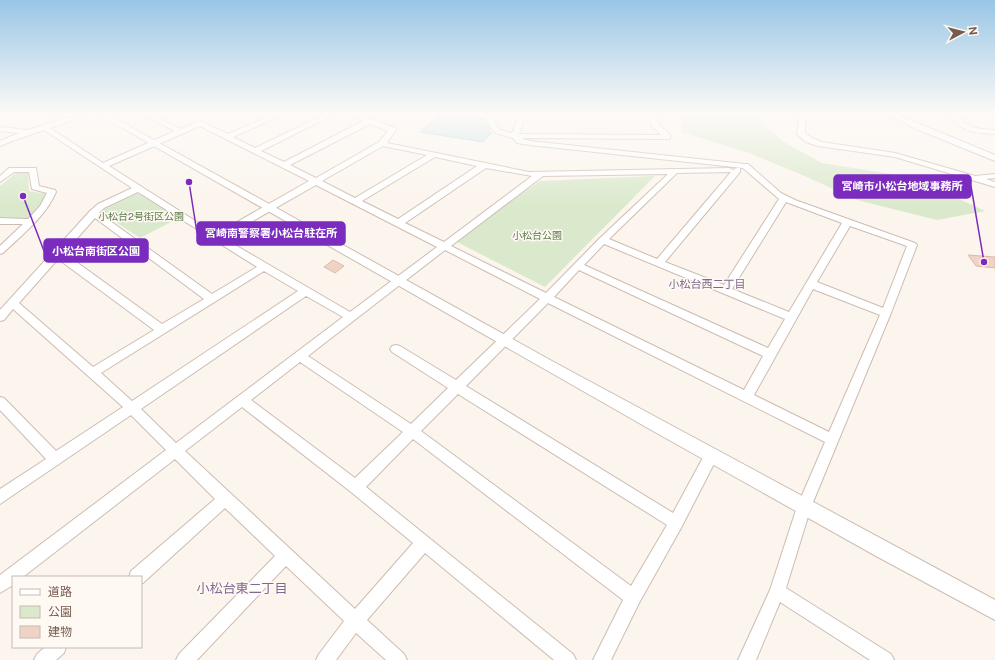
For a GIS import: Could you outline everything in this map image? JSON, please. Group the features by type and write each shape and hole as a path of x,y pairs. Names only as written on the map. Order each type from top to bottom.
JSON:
{"street":[{"path":"71,145 102,166 217,237 305,291 351,317"},
{"path":"102,166 150,145"},
{"path":"157,145 804,508 995,610"},
{"path":"243,145 833,440"},
{"path":"255,151 268,145"},
{"path":"284,165 323,145"},
{"path":"217,237 381,145"},
{"path":"386,145 529,174 676,170 752,170"},
{"path":"547,145 745,166 752,170 778,195 784,198 847,223 912,245 886,313 804,508 777,591 747,660"},
{"path":"826,145 895,156 926,163 995,185"},
{"path":"962,145 995,159"},
{"path":"356,201 433,155"},
{"path":"399,223 484,165"},
{"path":"0,180 12,170 33,170 35,187 52,192 50,198 30,222 0,250"},
{"path":"356,487 547,298 603,240 676,170"},
{"path":"660,263 737,170"},
{"path":"0,585 299,356 542,173"},
{"path":"974,178 995,176"},
{"path":"0,317 101,206 139,188"},
{"path":"726,290 784,198"},
{"path":"93,214 212,299"},
{"path":"0,221 30,222"},
{"path":"747,396 791,317 847,223"},
{"path":"603,240 791,317"},
{"path":"57,253 162,330"},
{"path":"92,373 265,266"},
{"path":"578,266 770,354"},
{"path":"811,284 886,313"},
{"path":"0,497 305,291"},
{"path":"13,303 132,408 225,499 398,660"},
{"path":"396,349 676,523"},
{"path":"299,356 412,431 633,597"},
{"path":"242,400 356,487 567,660"},
{"path":"0,402 55,459"},
{"path":"602,660 633,597 676,523 711,456"},
{"path":"138,576 225,499"},
{"path":"325,660 356,621 423,543"},
{"path":"185,660 286,555"},
{"path":"777,591 885,660"},
{"path":"43,660 57,648"}],"green space":[{"path":"723,145 789,145 822,163 891,174 922,182 985,211 937,220 857,200 752,154"},
{"path":"17,172 28,173 29,191 46,194 47,197 27,219 0,217 0,186"},
{"name":"小松台公園","path":"655,176 545,287 453,240 540,181"},
{"name":"小松台2号街区公園","path":"136,194 141,194 179,218 140,238 102,213 103,210"}],"building":[{"path":"968,255 995,257 995,268 976,266"},
{"path":"333,260 344,266 335,273 324,267"}],"place":[{"name":"宮崎南警察署小松台駐在所","path":"189,182"},
{"name":"小松台南街区公園","path":"23,196"},
{"name":"宮崎市小松台地域事務所","path":"984,262"}],"district":[{"name":"小松台西二丁目","path":"707,284"},
{"name":"小松台東二丁目","path":"242,588"}]}
